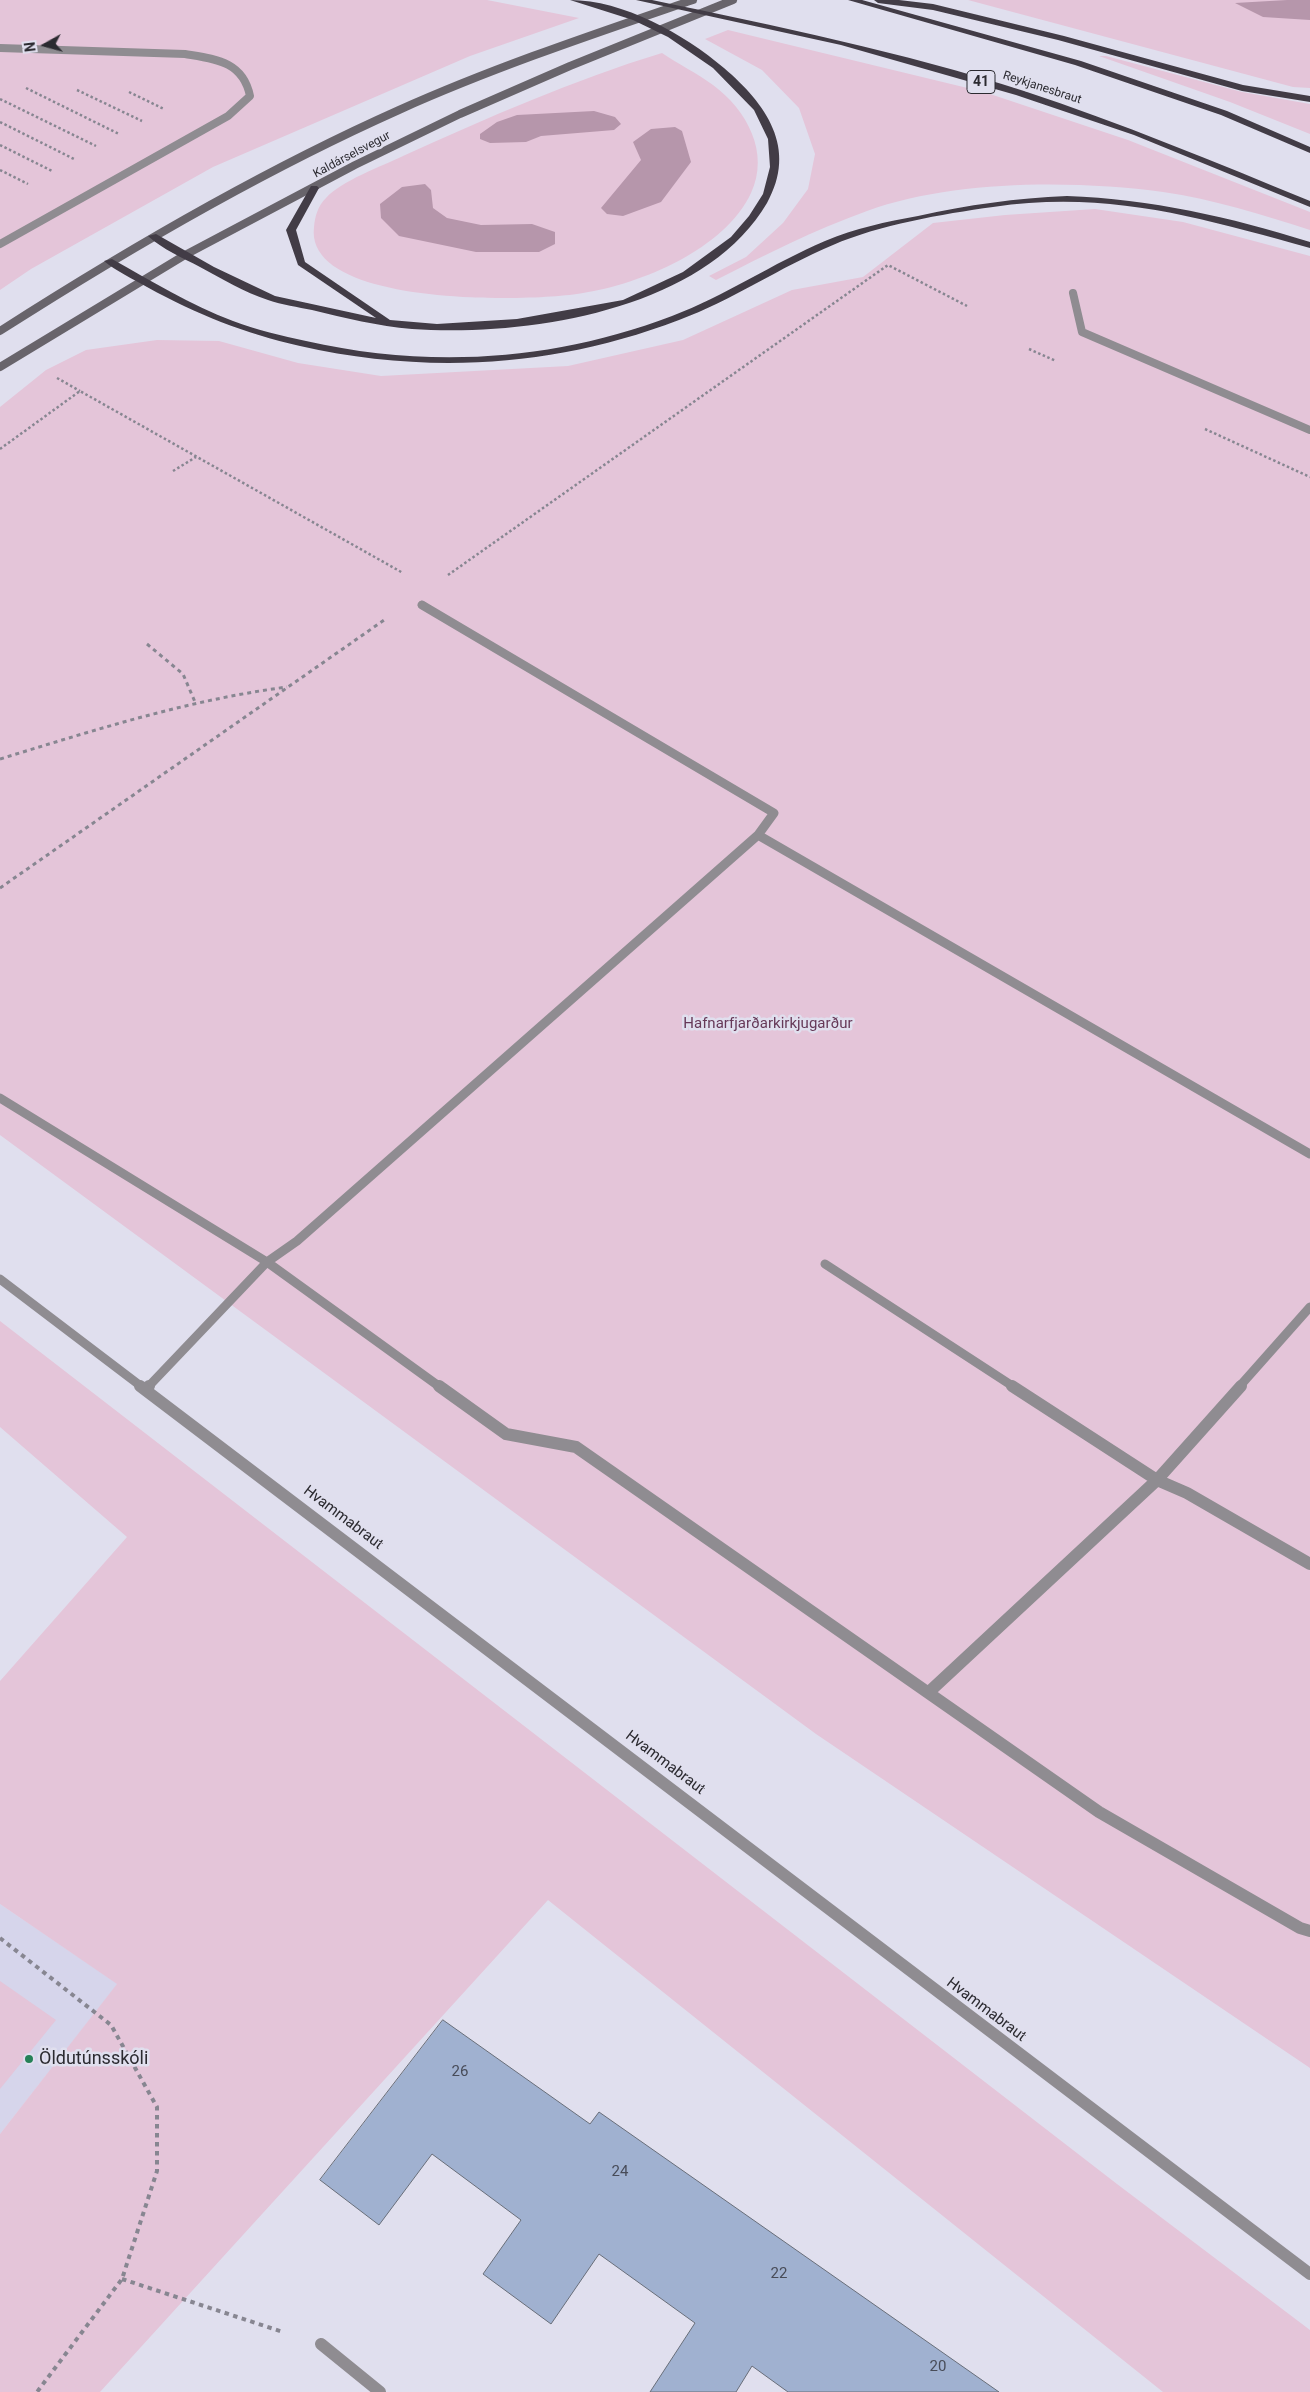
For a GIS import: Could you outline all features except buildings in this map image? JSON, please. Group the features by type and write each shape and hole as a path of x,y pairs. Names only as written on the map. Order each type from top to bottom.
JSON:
{"highway":[{"path":"153,236 215,272 273,298 389,323 444,326 563,316 635,299 684,277 722,251 749,223 767,196 776,161 772,136 758,109 736,82 670,34 625,15 574,0"},
{"name":"Reykjanesbraut","path":"640,0 842,43 1020,92 1136,133 1310,204"},
{"path":"852,0 1088,66 1224,113 1310,150"},
{"path":"878,0 933,7 1061,38 1242,88 1310,99"},
{"path":"314,188 291,230 301,263 389,323"},
{"path":"109,261 222,321 322,350 374,359 426,363 488,361 550,354 623,337 678,318 814,250 854,234 980,205 1043,200 1095,200 1162,206 1310,245"}],"main road":[{"name":"Kaldárselsvegur","path":"0,331 109,261 153,236 334,142 458,85 547,50 693,0"},
{"name":"Kaldárselsvegur","path":"0,367 185,255 355,165 413,136 570,66 733,0"}],"street":[{"path":"0,48 185,54 210,58 230,65 242,74 249,84 250,96 228,116 0,244"},
{"path":"0,54 12,49"},
{"path":"1072,293 1082,332 1310,430"},
{"path":"147,1388 267,1262 297,1240 758,835 774,813 422,605"},
{"path":"758,835 1310,1154"},
{"path":"0,1098 267,1262 506,1434 576,1447 1098,1812 1300,1928 1310,1931"},
{"path":"825,1264 1157,1480 1187,1493 1310,1564"},
{"name":"Hvammabraut","path":"0,1279 147,1388 1015,2052 1310,2274"},
{"path":"929,1692 1157,1480 1310,1307"},
{"path":"321,2344 380,2392"}],"path":[{"path":"18,84 160,154"},
{"path":"71,87 183,141"},
{"path":"0,99 137,166"},
{"path":"0,122 115,179"},
{"path":"0,145 92,192"},
{"path":"441,580 888,265 967,306"},
{"path":"0,449 80,391 402,572 407,580"},
{"path":"174,471 197,457"},
{"path":"0,888 392,614"},
{"path":"148,644 183,674 195,702"},
{"path":"0,759 195,702 252,691 288,687"},
{"path":"0,1938 111,2025 157,2107 157,2171 122,2279 37,2392"},
{"path":"122,2279 321,2344"}],"shaded area":[{"path":"1310,0 1310,20 1263,17 1235,3"},
{"path":"594,111 615,117 621,124 614,130 541,136 526,142 490,143 480,139 480,134 497,122 517,115"},
{"path":"675,127 682,131 691,162 661,202 623,216 607,214 601,208 641,160 633,142 651,129"},
{"path":"425,184 431,190 433,208 447,218 481,225 532,224 555,232 555,244 539,252 476,252 399,236 381,218 380,204 402,187"},
{"name":"Öldutúnsskóli","path":"0,1904 118,1984 0,2134"}],"green space":[{"path":"0,0 487,0 579,18 470,56 213,167 31,269 0,290"},
{"path":"968,0 1310,0 1310,88 1293,87"},
{"path":"728,30 984,92 1128,140 1310,212 1310,230 1219,203 1163,192 1128,188 1053,185 975,188 937,193 900,201 847,218 771,252 716,280 709,276 746,257 783,223 808,189 815,154 799,108 762,70 705,39"},
{"path":"662,53 701,76 725,95 736,107 752,133 758,163 751,193 739,213 722,231 702,247 679,261 630,281 583,293 519,298 474,297 426,294 382,286 345,273 321,253 314,227 316,215 323,201 351,180 531,100 596,75"},
{"path":"1099,56 1106,56 1242,92 1310,104 1310,134 1230,102"},
{"name":"Hafnarfjarðarkirkjugarður","path":"1095,209 1183,222 1310,256 1310,2068 816,1734 0,1135 0,407 46,370 86,350 157,340 219,341 298,363 381,376 568,366 683,340 792,290 863,277 933,223 1005,215"},
{"path":"0,1321 1117,2184 1310,2330 1310,2392 1163,2392 548,1900 100,2392 0,2392 0,2134 117,1984 0,1904 0,1681 127,1537 0,1427"},
{"path":"0,1981 56,2020 0,2089"}],"place":[{"name":"Öldutúnsskóli","path":"29,2059"}]}
